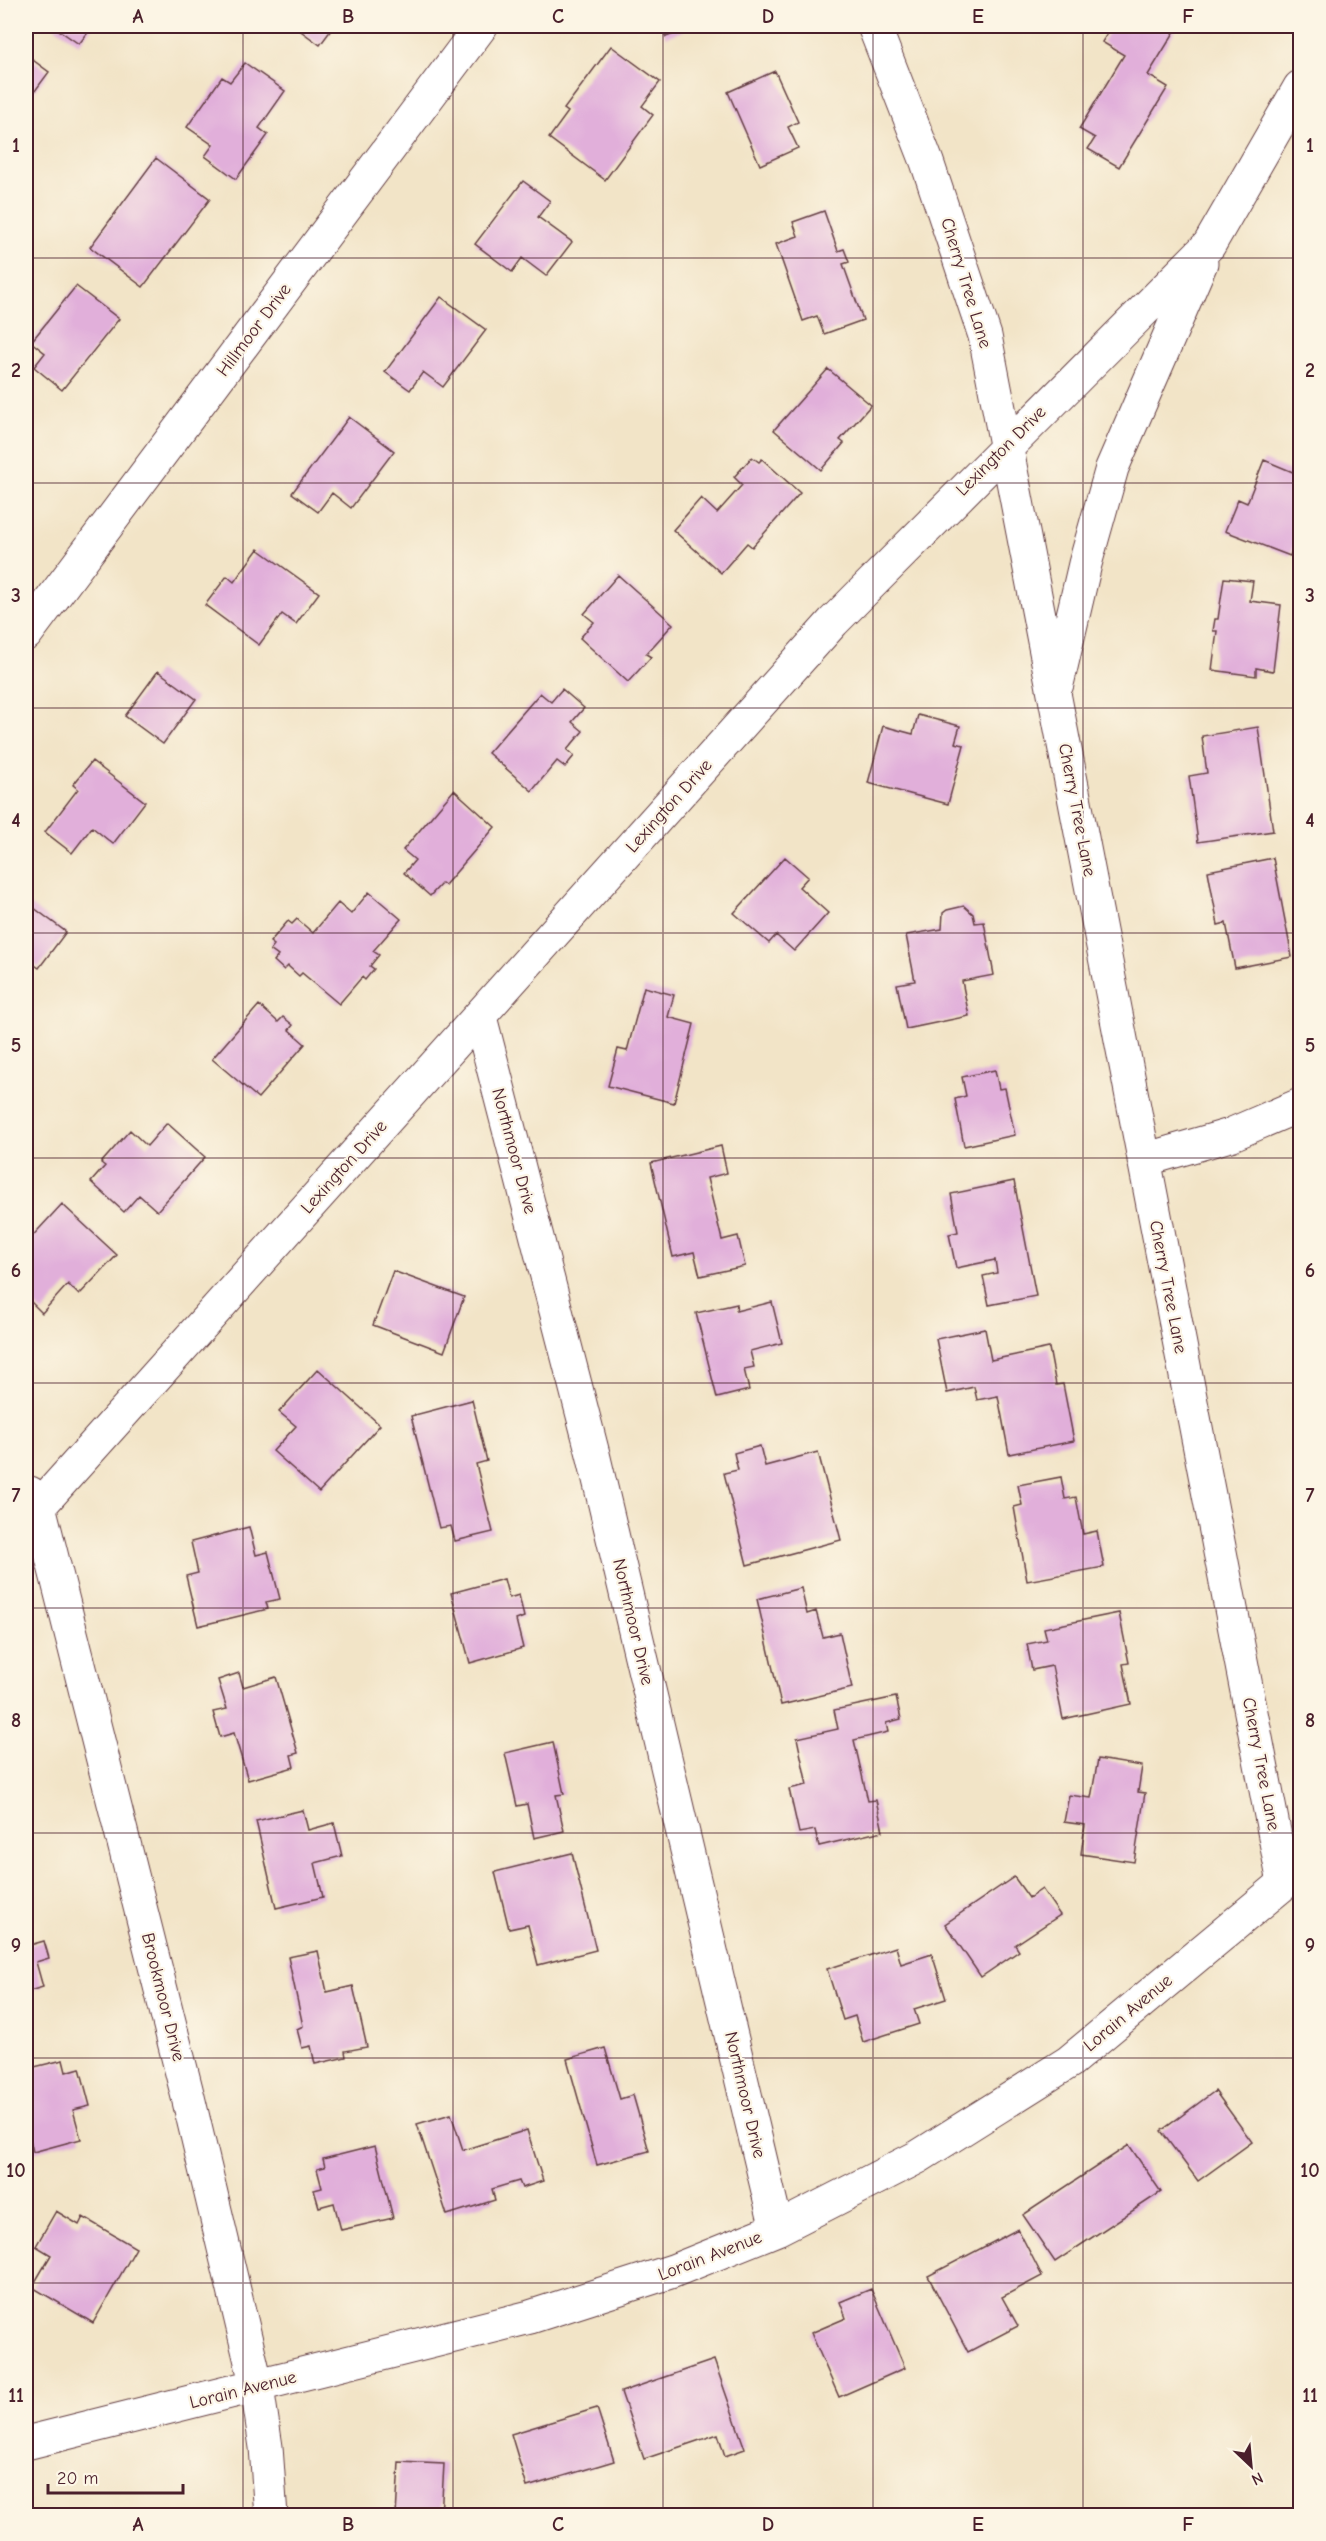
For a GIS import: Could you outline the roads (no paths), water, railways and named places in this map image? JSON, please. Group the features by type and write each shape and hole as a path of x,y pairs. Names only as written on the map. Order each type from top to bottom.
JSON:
{"street":[{"name":"Hillmoor Drive","path":"26,634 481,26"},
{"name":"Cherry Tree Lane","path":"874,26 927,162 985,336 1144,1160 1292,1876"},
{"name":"Lexington Drive","path":"30,1504 480,1017 833,622 1209,244 1300,87"},
{"name":"Cherry Tree Lane","path":"1055,691 1085,564 1112,468 1209,244"},
{"name":"Northmoor Drive","path":"480,1017 596,1466 777,2229"},
{"path":"1144,1160 1230,1135 1300,1105"},
{"name":"Brookmoor Drive","path":"30,1504 188,2097 257,2387 266,2447 271,2516"},
{"name":"Lorain Avenue","path":"26,2443 530,2317 672,2271 777,2229 918,2157 1069,2062 1292,1876"}]}
